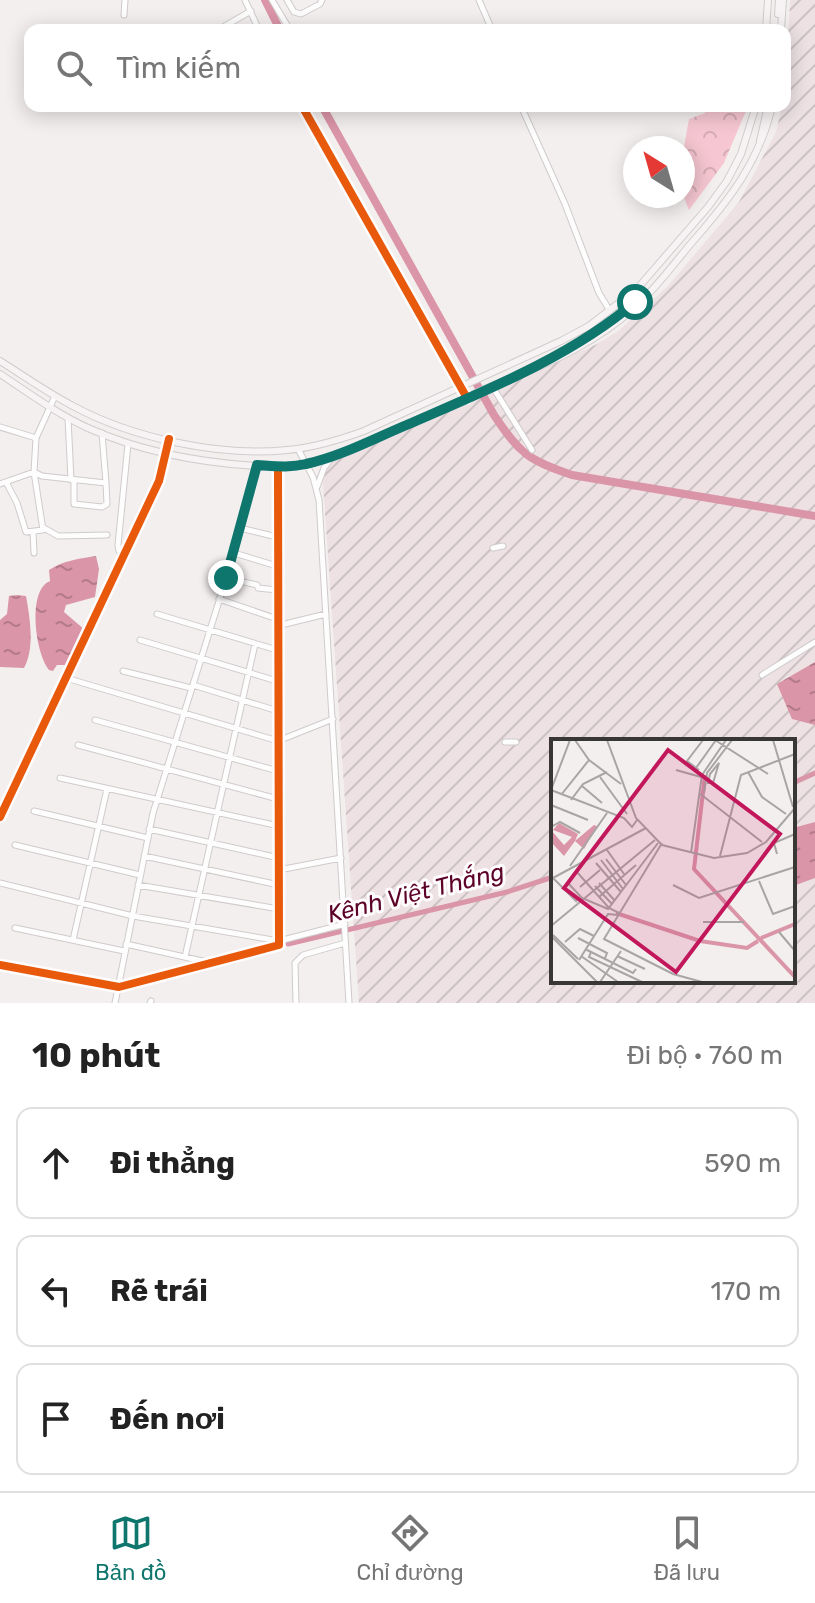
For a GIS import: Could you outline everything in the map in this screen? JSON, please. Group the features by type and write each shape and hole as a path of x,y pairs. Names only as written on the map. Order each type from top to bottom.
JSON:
{"main road":[{"path":"766,24 768,0"},
{"path":"780,24 781,0"},
{"path":"0,361 55,396 122,428 222,450 298,449 364,431 561,341 610,311 637,289 708,207 738,159 754,112"},
{"path":"0,374 68,418 128,444 257,465 278,467 307,464 576,349 614,324 649,293 725,204 751,166 768,112"},
{"path":"738,159 751,166"},
{"path":"733,169 745,176"}],"street":[{"path":"124,15 125,0"},
{"path":"245,0 256,24"},
{"path":"272,0 286,24"},
{"path":"287,0 294,12 301,14 322,0"},
{"path":"479,0 489,24"},
{"path":"228,24 251,11"},
{"path":"305,112 467,398"},
{"path":"524,112 565,204 599,293 610,311"},
{"path":"490,388 532,450"},
{"path":"44,528 34,472 36,438 55,396"},
{"path":"68,418 73,504 104,507 107,504 102,433"},
{"path":"0,427 36,438"},
{"path":"0,817 159,481 169,439"},
{"path":"125,556 118,545 128,444"},
{"path":"298,449 317,488 349,1003"},
{"path":"317,488 324,468 335,454"},
{"path":"115,1003 149,829 234,553 257,465"},
{"path":"0,965 119,987 279,945 278,467"},
{"path":"34,472 40,476 106,483"},
{"path":"34,472 3,483 17,502 27,532 44,528 58,536 107,535"},
{"path":"240,528 277,537"},
{"path":"33,532 34,553"},
{"path":"493,548 503,546"},
{"path":"234,553 277,566"},
{"path":"226,578 257,585 258,588 277,590"},
{"path":"219,599 277,622 326,614"},
{"path":"157,614 277,650"},
{"path":"140,640 277,681"},
{"path":"762,675 815,642"},
{"path":"185,957 255,644"},
{"path":"123,671 278,711"},
{"path":"66,678 278,741 333,719"},
{"path":"95,720 278,771"},
{"path":"505,742 516,742"},
{"path":"78,745 278,799"},
{"path":"60,778 279,826"},
{"path":"73,940 107,788"},
{"path":"34,811 148,838"},
{"path":"149,829 279,858"},
{"path":"15,845 140,875"},
{"path":"144,856 279,885"},
{"path":"279,870 341,858"},
{"path":"0,883 133,916 279,941 345,924"},
{"path":"138,885 279,909"},
{"path":"15,928 209,963"},
{"path":"296,1003 295,963 303,955 345,942"}],"shaded area":[{"path":"790,0 815,0 815,1003 359,1003 323,484 327,463 597,344 618,331 668,286 739,202 776,132 781,112 791,112"}],"green space":[{"path":"705,112 745,112 724,163 695,202 695,136 686,136 689,119"}],"water":[{"path":"96,556 99,569 95,597 66,605 64,612 85,630 68,665 57,665 53,671 49,670 37,637 38,596 50,581 49,570 66,562"},
{"path":"9,596 26,596 30,651 24,668 0,667 0,620 7,614"},
{"path":"815,662 815,725 792,719 777,684"},
{"path":"815,822 815,878 795,885 795,827"}],"waterway":[{"path":"265,0 277,24"},
{"path":"325,112 494,415 526,454 572,475 815,516"},
{"name":"Kênh Việt Thắng","path":"795,782 815,773"},
{"name":"Kênh Việt Thắng","path":"288,944 507,892 551,878"}],"cycle path":[{"path":"305,112 467,398"},
{"path":"0,817 159,481 169,439"},
{"path":"0,965 119,987 279,945 278,467"}],"route":[{"path":"226,578 257,465 278,467 307,464 356,447 511,378 589,337 635,302"}]}
